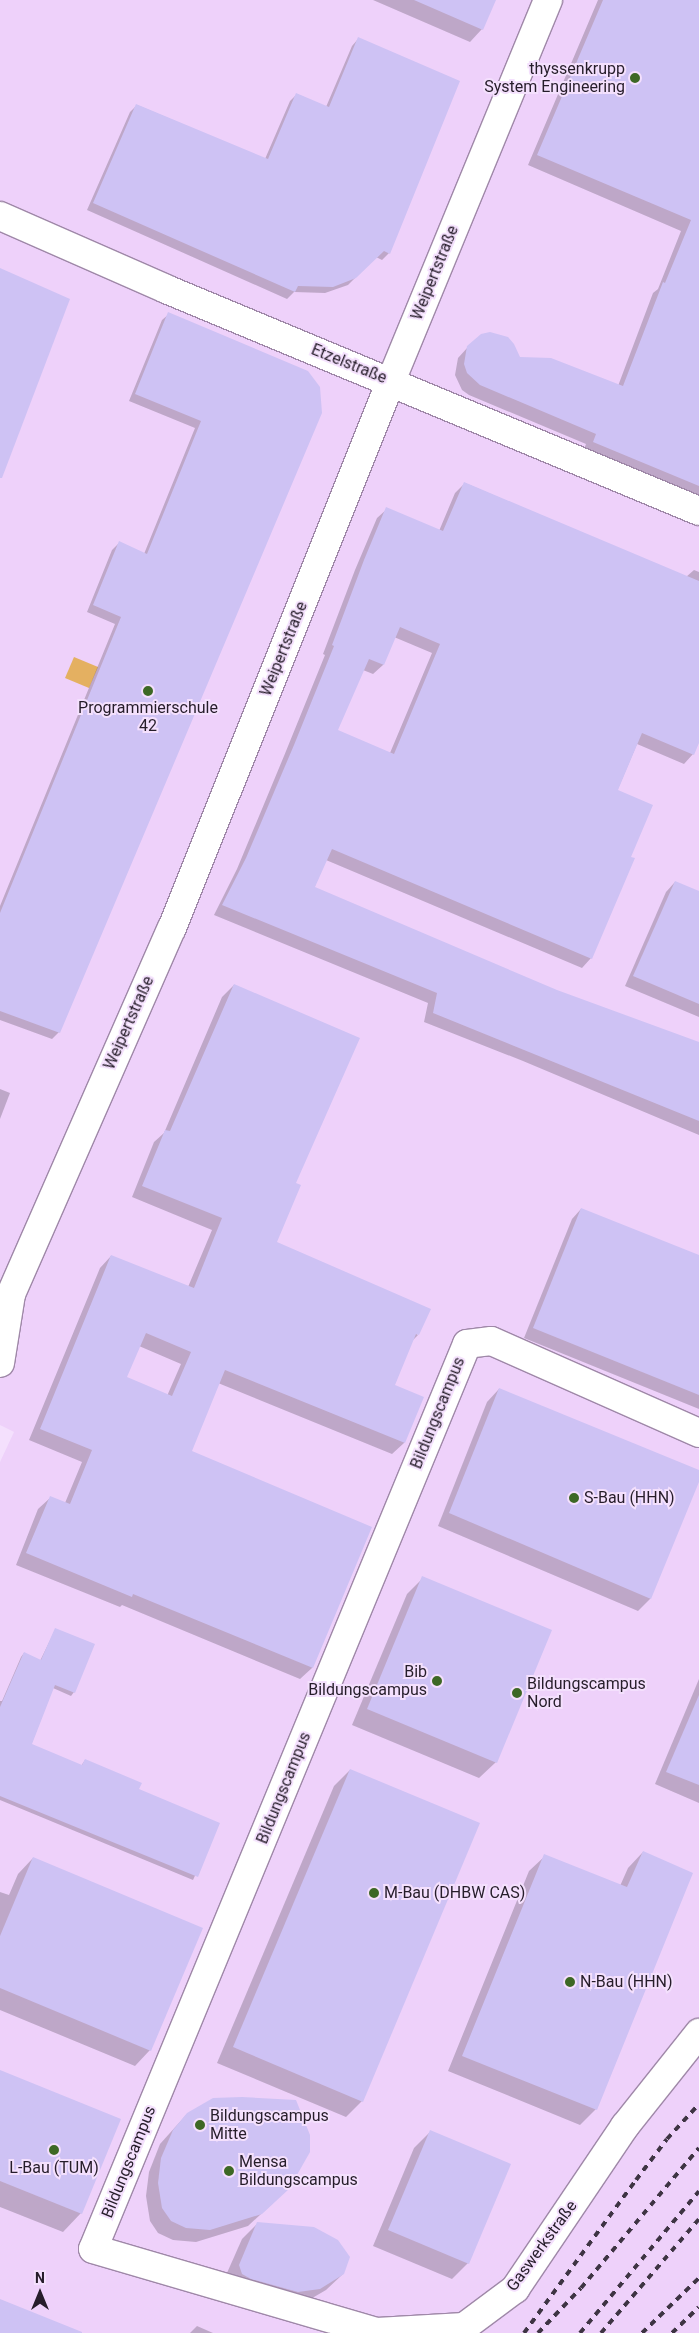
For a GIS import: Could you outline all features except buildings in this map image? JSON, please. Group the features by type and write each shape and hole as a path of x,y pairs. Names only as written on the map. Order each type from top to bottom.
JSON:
{"street":[{"name":"Weipertstraße","path":"0,1363 5,1304 172,928 391,381 548,0"},
{"name":"Etzelstraße","path":"0,216 166,289 391,381 699,511"},
{"name":"Bildungscampus","path":"316,2316 93,2249 467,1344 491,1340 699,1433"},
{"name":"Gaswerkstraße","path":"316,2316 377,2332 464,2327 515,2289 624,2126 699,2033"}],"shaded area":[{"path":"0,0 699,0 699,2333 0,2333 0,1462 14,1432 0,1425"},
{"path":"74,657 98,667 89,688 65,678"}],"railway":[{"path":"524,2333 667,2139 699,2104"},
{"path":"538,2333 581,2288 699,2148"},
{"path":"580,2333 699,2191"},
{"path":"601,2333 699,2219"},
{"path":"642,2333 699,2278"},
{"path":"672,2333 699,2307"}],"place":[{"name":"thyssenkrupp System Engineering","path":"635,78"},
{"name":"Programmierschule 42","path":"148,691"},
{"name":"S-Bau (HHN)","path":"574,1498"},
{"name":"Bib Bildungscampus","path":"437,1681"},
{"name":"Bildungscampus Nord","path":"517,1693"},
{"name":"M-Bau (DHBW CAS)","path":"374,1893"},
{"name":"N-Bau (HHN)","path":"570,1982"},
{"name":"Bildungscampus Mitte","path":"200,2125"},
{"name":"L-Bau (TUM)","path":"54,2150"},
{"name":"Mensa Bildungscampus","path":"229,2171"}]}
